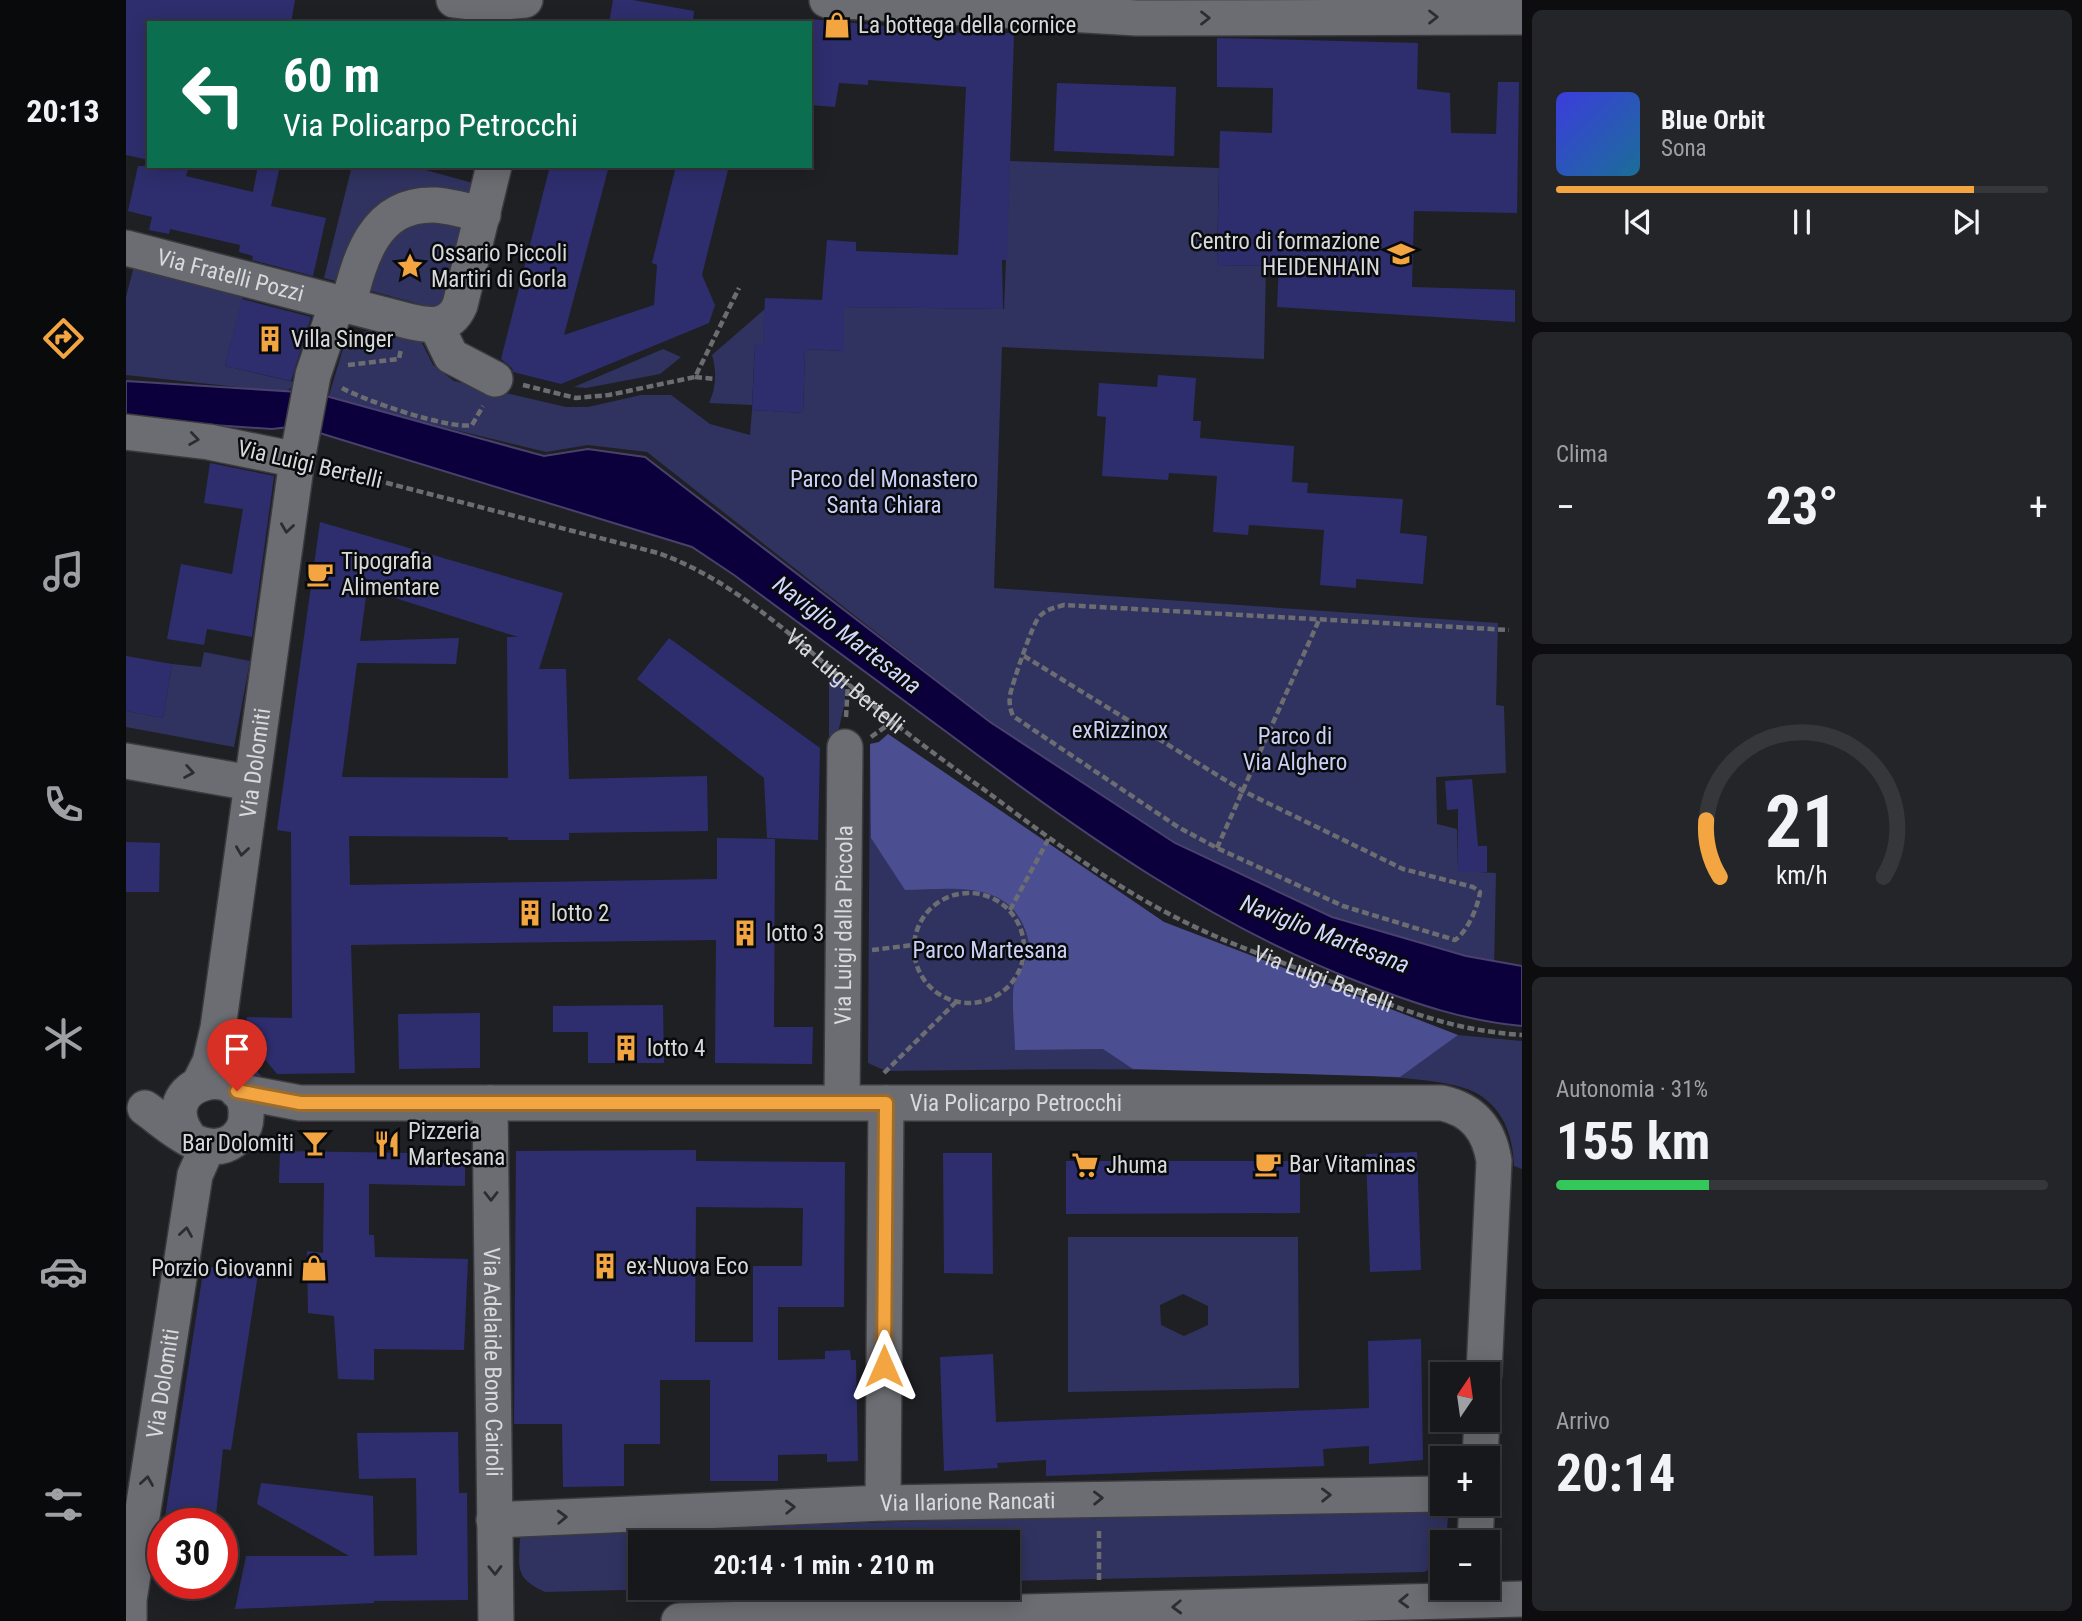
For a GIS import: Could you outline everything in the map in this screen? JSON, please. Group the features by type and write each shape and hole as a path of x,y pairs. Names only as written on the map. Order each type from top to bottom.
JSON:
{"street":[{"path":"454,0 485,4 526,0"},
{"path":"531,21 537,0"},
{"path":"827,0 1522,17"},
{"path":"422,323 451,319 460,305 489,190"},
{"name":"Via Dolomiti","path":"130,1621 129,1600 199,1143 182,1126 182,1101 210,1062 218,1028 299,450 328,378 342,304 366,248 379,228 391,218 411,208 443,206 489,190"},
{"name":"Via Fratelli Pozzi","path":"126,248 422,323"},
{"path":"422,323 451,356 492,378"},
{"name":"Via Luigi Bertelli","path":"126,432 299,450"},
{"name":"Via Luigi dalla Piccola","path":"842,1102 845,747"},
{"path":"126,761 251,783"},
{"path":"207,1081 223,1082 237,1091 247,1113 242,1131 223,1146 199,1143 135,1108 207,1081"},
{"path":"883,1503 885,1088"},
{"name":"Via Policarpo Petrocchi","path":"237,1091 300,1103 842,1102 885,1088 1441,1103 1461,1109 1478,1121 1489,1140 1494,1161 1485,1362"},
{"name":"Via Policarpo Petrocchi","path":"242,1131 300,1103"},
{"name":"Via Adelaide Bono Cairoli","path":"490,1103 495,1621"},
{"name":"Via Ilarione Rancati","path":"494,1520 883,1503 1430,1494"},
{"path":"679,1621 1522,1599"}],"path":[{"path":"695,377 739,288"},
{"path":"328,378 399,359 422,323"},
{"path":"328,378 344,389 374,402 466,426 472,425 482,410 492,378 576,398 610,395 695,377 715,379"},
{"name":"Via Luigi Bertelli","path":"299,450 429,492 658,553 690,566 720,583 760,612 892,722 1049,838 1141,899 1210,934 1423,1017 1470,1030 1522,1035"},
{"path":"1024,656 1243,792 1402,869 1473,887 1480,892 1478,901 1461,936 1455,940 1343,906 1178,827 1013,716 1010,695 1037,618 1048,609 1064,605 1509,631"},
{"path":"1217,848 1319,620"},
{"path":"1010,910 1049,838"},
{"path":"958,893 977,893 995,899 1010,910 1020,925 1024,942 1023,960 1017,976 1006,990 990,999 973,1003 956,1002 938,994 924,982 915,965 913,945 916,927 926,911 941,899 958,893"},
{"path":"843,954 913,945"},
{"path":"885,1088 956,1002"},
{"path":"1099,1498 1099,1609"}],"green space":[{"path":"1010,161 1219,168 1217,265 1266,266 1264,359 1002,347 994,588 1498,623 1496,705 1504,706 1506,773 1436,777 1437,824 1457,829 1458,871 1496,873 1494,969 1329,921 1187,854 990,722 647,452 588,445 546,452 328,399 345,342 373,328 421,341 433,365 454,381 566,407 588,407 641,395 671,395 710,424 750,435 752,410 803,413 805,349 844,351 844,307 1004,309"},
{"path":"352,168 418,168 473,183 441,310 324,278"},
{"path":"134,266 244,293 225,366 298,383 285,392 126,375 126,297"},
{"path":"765,309 763,344 755,344 752,405 709,403 715,380 712,355"},
{"path":"663,349 681,357 660,374 586,388 574,387"},
{"path":"204,652 250,661 234,747 126,727 126,711 163,718 172,664 201,667"},
{"path":"833,676 842,681 845,702 837,737 833,739 829,736 829,684"},
{"name":"Parco Martesana","path":"888,734 1164,922 1458,1035 1522,1041 1522,1169 1514,1166 1512,1144 1501,1116 1478,1094 1451,1084 1373,1076 1228,1071 886,1071 868,1063 870,744 879,742"},
{"path":"230,1040 261,1076 271,1083 258,1083 239,1068 220,1063"},
{"path":"1068,1237 1298,1237 1299,1388 1068,1392","holes":["1183,1294 1208,1306 1208,1325 1184,1336 1161,1325 1160,1305"]},
{"path":"1430,1508 1430,1516 1448,1517 1447,1530 1430,1530 1430,1569 1424,1572 1020,1581 1020,1530 688,1530"},
{"path":"628,1533 628,1590 545,1592 528,1582 520,1571 520,1537"}],"shaded area":[{"name":"Parco Martesana","path":"888,734 1164,922 1458,1035 1400,1077 1133,1069 1103,1049 1015,1050 1013,991 1029,950 1027,934 1020,919 998,898 984,893 953,889 905,890 871,838 870,744 879,742"}],"water":[{"name":"Naviglio Martesana","path":"126,381 315,393 544,456 588,449 645,457 990,722 1175,843 1332,917 1466,956 1522,966 1522,1026 1461,1016 1383,991 1309,961 1202,906 1151,876 1052,809 692,547 313,431 289,427 272,429 126,419"}],"building":[{"path":"126,0 295,0 291,21 147,21 147,160 126,155"},
{"path":"613,0 633,0 694,11 693,21 609,21"},
{"path":"810,21 961,33 1014,33 1007,260 1002,260 1003,309 844,307 844,351 805,349 803,413 752,410 755,343 763,344 765,298 822,300 827,240 856,242 856,251 958,255 966,87 868,80 868,85 839,83 835,107 812,105"},
{"path":"1217,38 1418,43 1417,89 1450,93 1451,133 1496,134 1498,82 1519,82 1517,213 1414,211 1412,287 1515,290 1515,322 1277,307 1279,266 1217,265 1220,131 1272,133 1273,88 1217,87"},
{"path":"1057,83 1176,87 1174,156 1054,151"},
{"path":"138,166 188,168 186,176 253,192 258,168 280,168 271,206 326,218 313,276 252,260 253,256 239,252 240,245 170,229 169,234 149,230 152,217 128,211"},
{"path":"549,168 608,168 564,335 654,305 657,265 652,263 676,168 729,168 702,275 715,305 709,323 561,384 513,372 501,359"},
{"name":"Villa Singer","path":"242,299 311,317 291,381 225,366"},
{"path":"1158,375 1196,378 1193,421 1201,421 1200,438 1294,446 1292,482 1308,483 1307,493 1403,499 1400,533 1427,536 1423,584 1356,579 1356,588 1320,585 1324,530 1249,525 1248,535 1213,532 1217,476 1169,473 1168,480 1102,476 1106,417 1097,416 1099,383 1157,387"},
{"path":"210,463 274,476 252,637 207,629 204,645 167,639 181,564 232,574 243,509 204,503"},
{"path":"320,522 563,593 539,669 566,669 569,779 707,776 708,831 569,833 569,840 349,836 350,885 717,879 717,838 775,839 774,1027 813,1027 812,1064 715,1063 716,940 351,945 355,1073 277,1074 244,1034 247,1017 292,1018 291,832 277,830","holes":["367,589 518,637 507,637 508,778 342,777 357,663 456,664 459,638 360,641"]},
{"path":"669,638 820,748 818,840 767,838 764,778 637,679"},
{"path":"126,656 172,664 163,718 126,711"},
{"path":"1472,779 1478,846 1487,846 1487,872 1458,872 1458,809 1447,810 1445,781"},
{"path":"126,842 160,843 159,892 126,892"},
{"name":"lotto 4","path":"663,1005 664,1063 588,1063 588,1032 553,1032 553,1006"},
{"path":"480,1013 480,1068 399,1069 398,1014"},
{"path":"696,1150 696,1161 845,1162 844,1307 778,1307 778,1360 825,1359 825,1351 850,1350 851,1360 856,1360 858,1461 827,1462 827,1454 778,1455 778,1481 710,1481 710,1380 660,1380 660,1444 624,1444 624,1486 563,1487 562,1424 514,1424 516,1151","holes":["696,1207 803,1208 802,1266 753,1266 753,1342 695,1342"]},
{"path":"280,1151 416,1153 416,1163 465,1163 465,1186 369,1184 369,1235 374,1235 375,1257 468,1259 464,1350 374,1349 374,1380 338,1379 334,1316 308,1313 307,1251 323,1253 324,1183 279,1183"},
{"path":"1417,1152 1421,1270 1370,1272 1366,1154"},
{"path":"943,1153 992,1153 993,1274 944,1273"},
{"path":"1066,1161 1300,1161 1300,1213 1066,1214"},
{"path":"204,1266 258,1274 231,1450 223,1449 217,1508 166,1508"},
{"path":"1421,1339 1423,1460 1369,1464 1369,1446 1323,1449 1324,1466 1046,1476 1046,1460 997,1463 998,1468 944,1471 940,1357 993,1354 996,1422 1369,1408 1368,1341"},
{"path":"458,1432 459,1493 467,1493 468,1600 374,1601 235,1609 246,1556 349,1556 257,1504 261,1483 373,1496 374,1556 417,1555 416,1478 359,1479 357,1433"}],"place":[{"name":"La bottega della cornice","path":"837,25"},
{"name":"Centro di formazione HEIDENHAIN","path":"1401,254"},
{"name":"Ossario Piccoli Martiri di Gorla","path":"410,266"},
{"name":"Villa Singer","path":"270,339"},
{"name":"Tipografia Alimentare","path":"320,574"},
{"name":"lotto 2","path":"530,913"},
{"name":"lotto 3","path":"745,933"},
{"name":"lotto 4","path":"626,1048"},
{"name":"Bar Dolomiti","path":"315,1143"},
{"name":"Pizzeria Martesana","path":"387,1144"},
{"name":"Bar Vitaminas","path":"1268,1164"},
{"name":"Jhuma","path":"1085,1165"},
{"name":"ex-Nuova Eco","path":"605,1266"},
{"name":"Porzio Giovanni","path":"314,1268"}],"route":[{"path":"237,1091 300,1103 886,1103 884,1366"}],"park label":[{"name":"Parco del Monastero Santa Chiara","path":"884,492"},
{"name":"exRizzinox","path":"1120,730"},
{"name":"Parco di Via Alghero","path":"1295,749"}]}
